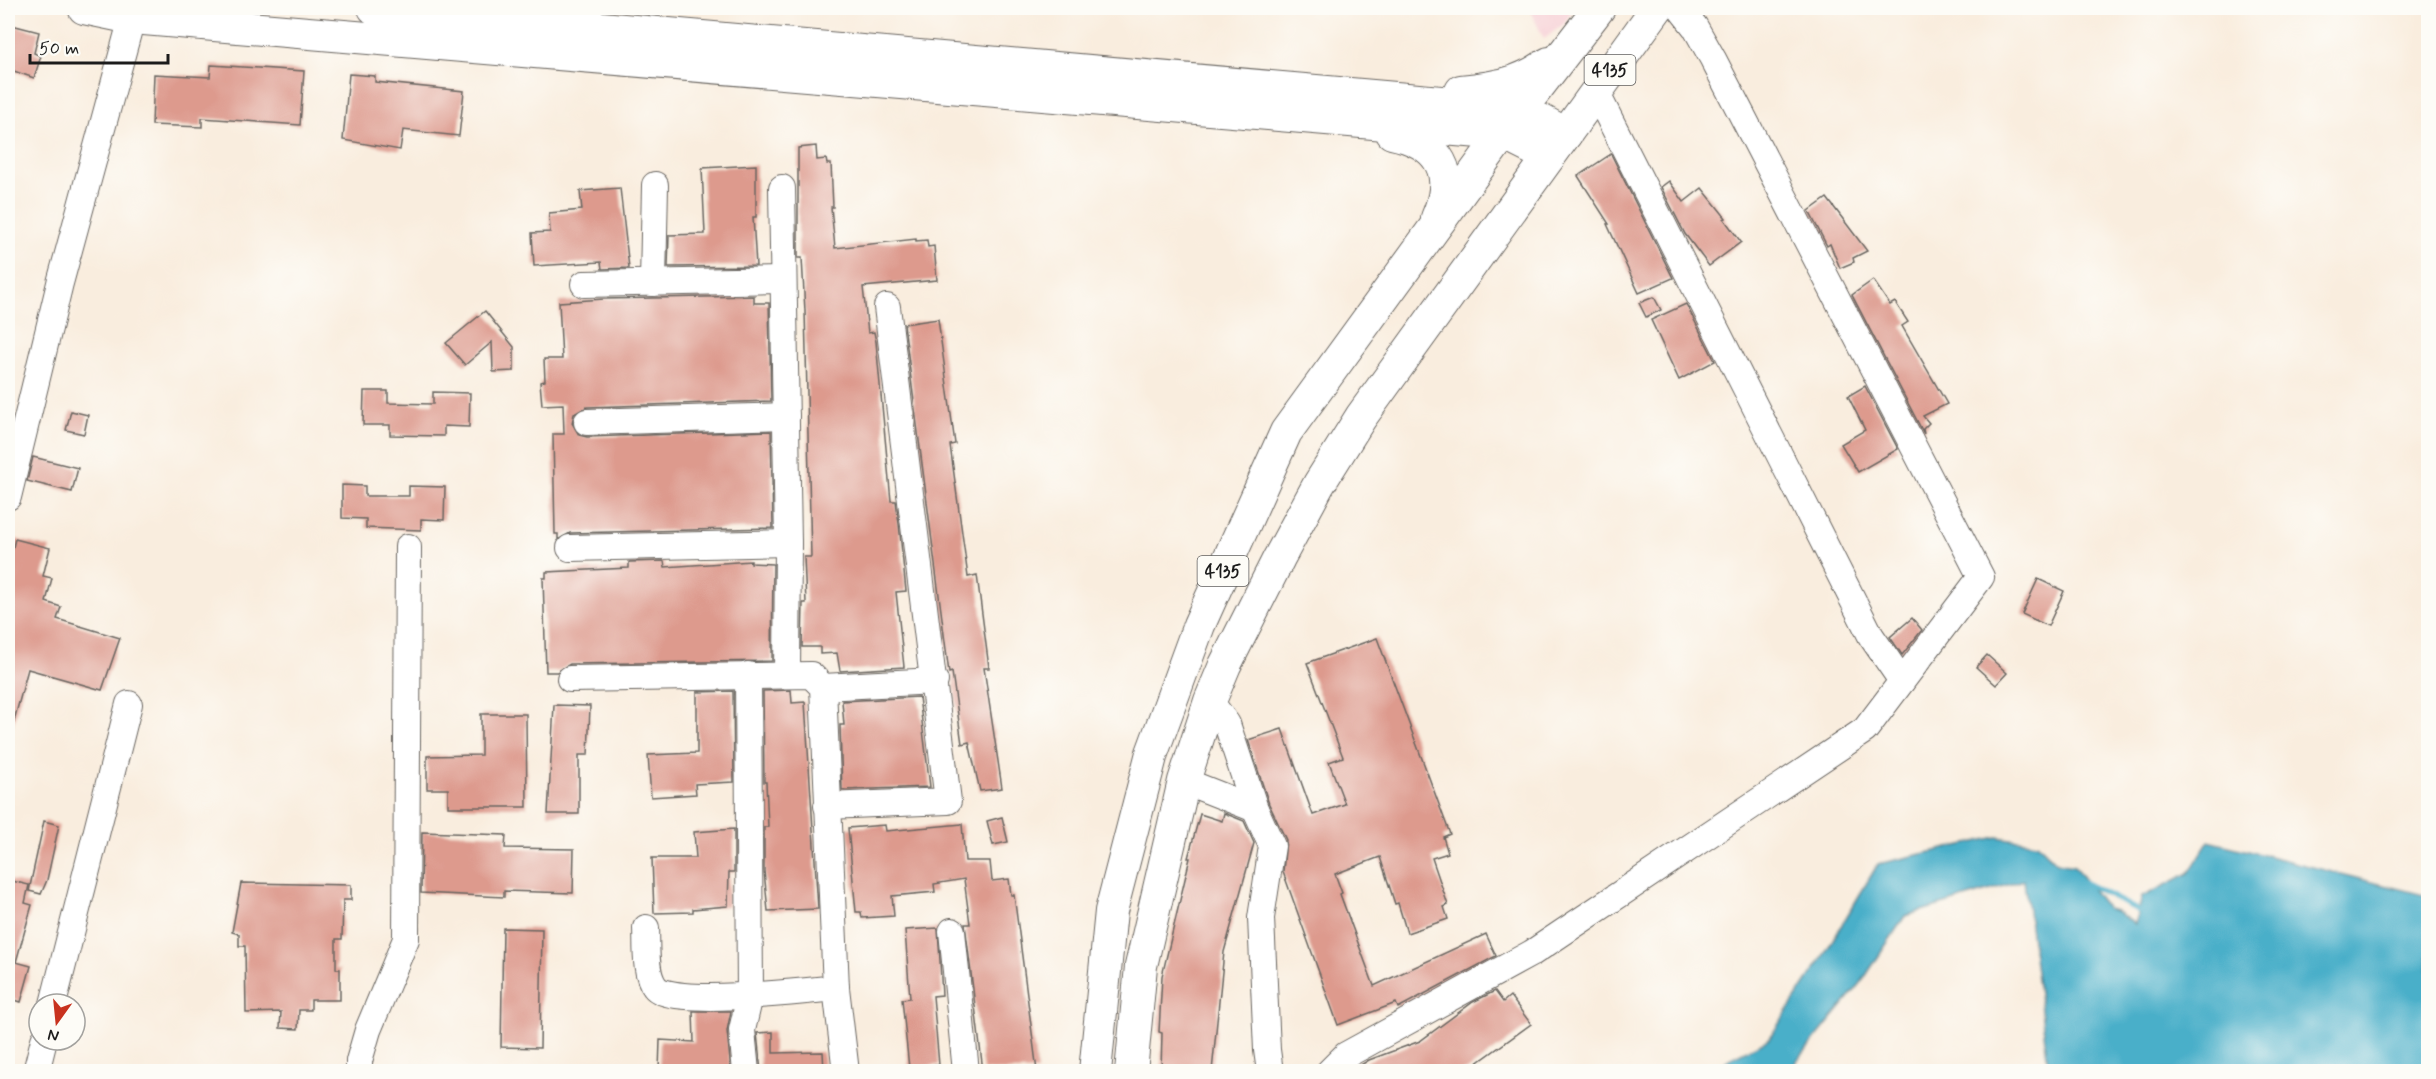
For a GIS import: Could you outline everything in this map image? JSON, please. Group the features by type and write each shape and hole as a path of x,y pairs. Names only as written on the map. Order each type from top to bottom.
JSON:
{"main road":[{"path":"84,8 132,18 1335,106 1521,109 1557,146"},
{"path":"374,8 1335,106 1503,134 1557,146"},
{"name":"4135","path":"1095,1071 1111,911 1152,753 1199,625 1286,432 1521,109 1599,8"},
{"name":"4135","path":"1131,1071 1141,966 1184,781 1210,701 1225,665 1319,484 1361,417 1595,90 1657,8"},
{"path":"1335,106 1500,86 1528,78 1564,53"},
{"path":"1335,106 1425,144 1439,158 1446,181 1446,198 1429,236"}],"street":[{"path":"1329,1071 1346,1054 1532,953 1831,755 1865,730 1981,577 1713,59 1695,27 1680,8"},
{"path":"8,497 60,283 132,18"},
{"path":"1595,90 1871,636 1902,681"},
{"path":"653,283 655,185"},
{"path":"782,188 788,543 787,675"},
{"path":"584,284 783,280"},
{"path":"827,806 948,801 887,306"},
{"path":"587,422 786,416"},
{"path":"570,548 788,543"},
{"path":"359,1071 359,1061 368,1030 406,939 408,547"},
{"path":"746,1071 742,1030 750,996 748,675"},
{"path":"570,679 811,675 823,687 836,988 846,1071"},
{"path":"823,687 935,681"},
{"path":"1210,701 1227,724 1255,809 1272,846 1261,918 1270,1071"},
{"path":"56,992 129,704"},
{"path":"1184,781 1255,809"},
{"path":"646,928 650,976 655,988 668,996 750,996 836,988"},
{"path":"952,931 966,1071"},
{"path":"36,1071 41,1052"}],"shaded area":[{"path":"1529,8 1574,8 1564,24 1544,39"}],"water":[{"path":"1997,837 2037,843 2057,863 2074,866 2107,909 2116,911 2135,924 2142,897 2189,873 2209,841 2428,896 2428,1071 2049,1071 2024,880 1905,916 1861,983 1789,1071 1716,1071 1729,1059 1769,1039 1819,963 1878,864"}],"building":[{"path":"8,24 39,32 34,53 41,56 34,78 8,69"},
{"path":"211,65 304,71 300,125 202,118 202,127 152,125 154,74 210,77"},
{"path":"349,74 375,76 375,82 464,91 459,136 403,130 400,150 343,140"},
{"path":"816,146 817,160 826,159 827,164 831,164 833,207 831,207 835,248 916,239 916,241 927,240 928,247 934,246 937,280 863,287 868,333 874,332 876,342 891,501 896,501 899,524 906,591 896,592 904,667 840,671 837,653 820,654 820,647 802,647 803,603 806,603 804,557 811,557 805,311 802,258 798,258 798,148"},
{"path":"1611,154 1673,278 1639,293 1607,224 1609,224 1578,176"},
{"path":"756,165 756,217 753,217 756,266 668,267 669,235 705,234 702,168"},
{"path":"1669,181 1684,202 1702,188 1726,218 1724,219 1741,242 1709,266 1685,234 1661,187"},
{"path":"620,188 629,268 602,269 601,262 534,266 532,233 550,232 549,213 582,210 580,191"},
{"path":"1827,198 1867,251 1853,258 1854,262 1840,268 1830,244 1827,246 1809,211"},
{"path":"1873,280 1890,305 1895,302 1908,322 1902,326 1947,404 1923,416 1929,423 1923,429 1924,434 1852,295"},
{"path":"754,296 754,303 769,303 771,401 587,407 574,414 572,423 579,435 587,437 771,431 773,528 570,533 558,540 558,534 555,534 553,434 564,434 563,404 542,405 540,382 545,381 544,359 562,359 559,302"},
{"path":"1654,297 1661,310 1646,317 1639,303"},
{"path":"1686,304 1715,361 1679,380 1651,320"},
{"path":"485,311 514,347 514,371 493,372 492,342 465,365 446,343"},
{"path":"938,319 955,444 950,445 968,577 977,575 989,668 984,668 1002,788 980,791 969,742 962,744 952,672 949,673 904,324"},
{"path":"1865,386 1898,449 1858,472 1841,444 1865,430 1848,396"},
{"path":"364,391 388,391 388,403 433,404 433,392 470,393 469,427 444,426 444,436 390,435 390,425 363,425"},
{"path":"71,411 88,415 84,434 66,430"},
{"path":"33,457 78,468 72,492 27,481"},
{"path":"342,485 365,486 365,496 409,496 409,486 445,487 444,520 421,519 421,530 366,528 366,519 342,518"},
{"path":"15,539 50,548 43,576 52,578 46,602 61,607 57,619 120,638 102,690 28,669 12,728 8,727 8,567"},
{"path":"664,561 665,567 751,561 751,563 773,564 772,661 570,664 557,672 546,672 543,578 546,578 546,572 629,568 629,562"},
{"path":"2038,579 2064,591 2048,626 2022,614"},
{"path":"1912,618 1922,630 1902,655 1890,637"},
{"path":"1377,638 1450,834 1443,837 1448,853 1432,858 1448,905 1444,907 1448,919 1407,933 1380,857 1335,874 1342,893 1340,894 1374,986 1486,934 1496,956 1398,1008 1396,1003 1338,1025 1283,872 1286,840 1269,804 1248,740 1282,729 1313,815 1345,804 1329,762 1343,757 1307,663"},
{"path":"1987,655 2007,673 1996,685 1976,667"},
{"path":"791,690 792,703 805,702 818,909 768,911 764,871 764,827 768,827 766,782 764,782 763,691"},
{"path":"733,691 734,782 695,784 696,794 651,797 648,755 697,753 697,692"},
{"path":"919,697 930,787 842,790 840,725 844,725 842,701"},
{"path":"554,705 590,706 588,755 579,755 579,814 548,814"},
{"path":"481,714 526,714 527,807 448,807 448,789 427,789 427,756 481,755"},
{"path":"1224,813 1244,821 1254,843 1224,952 1212,1071 1161,1071 1162,1033 1159,1032 1162,976 1190,858 1188,858 1200,814 1222,821"},
{"path":"1002,817 1008,842 993,845 987,821"},
{"path":"44,821 59,825 47,880 41,894 29,891"},
{"path":"962,824 965,861 990,861 992,881 1009,879 1011,895 1014,895 1037,1071 983,1071 965,924 970,924 964,879 934,884 935,892 892,896 894,916 862,918 861,912 856,912 848,828 885,825 886,831"},
{"path":"734,829 734,872 729,872 728,906 693,909 693,912 654,913 652,858 696,858 694,832"},
{"path":"422,832 506,835 505,848 574,849 573,893 504,891 504,897 421,893"},
{"path":"8,880 29,885 25,903 32,905 16,962 31,966 21,1002 8,998"},
{"path":"241,883 351,885 351,900 343,900 342,939 336,939 336,969 340,969 340,1000 311,1000 311,1010 299,1010 298,1029 280,1028 281,1012 246,1013 245,946 239,946 239,934 232,932"},
{"path":"503,928 542,929 540,1048 501,1047"},
{"path":"938,928 942,995 933,996 939,1065 909,1068 902,999 910,998 905,930"},
{"path":"1495,991 1503,1002 1510,996 1531,1024 1466,1071 1351,1071 1369,1060 1420,1041 1473,1002"},
{"path":"693,1011 731,1011 727,1031 731,1071 659,1071 660,1040 694,1042"},
{"path":"773,1032 773,1053 823,1052 824,1071 761,1071 757,1033"}],"waterway":[{"path":"2082,881 2143,913"}]}
